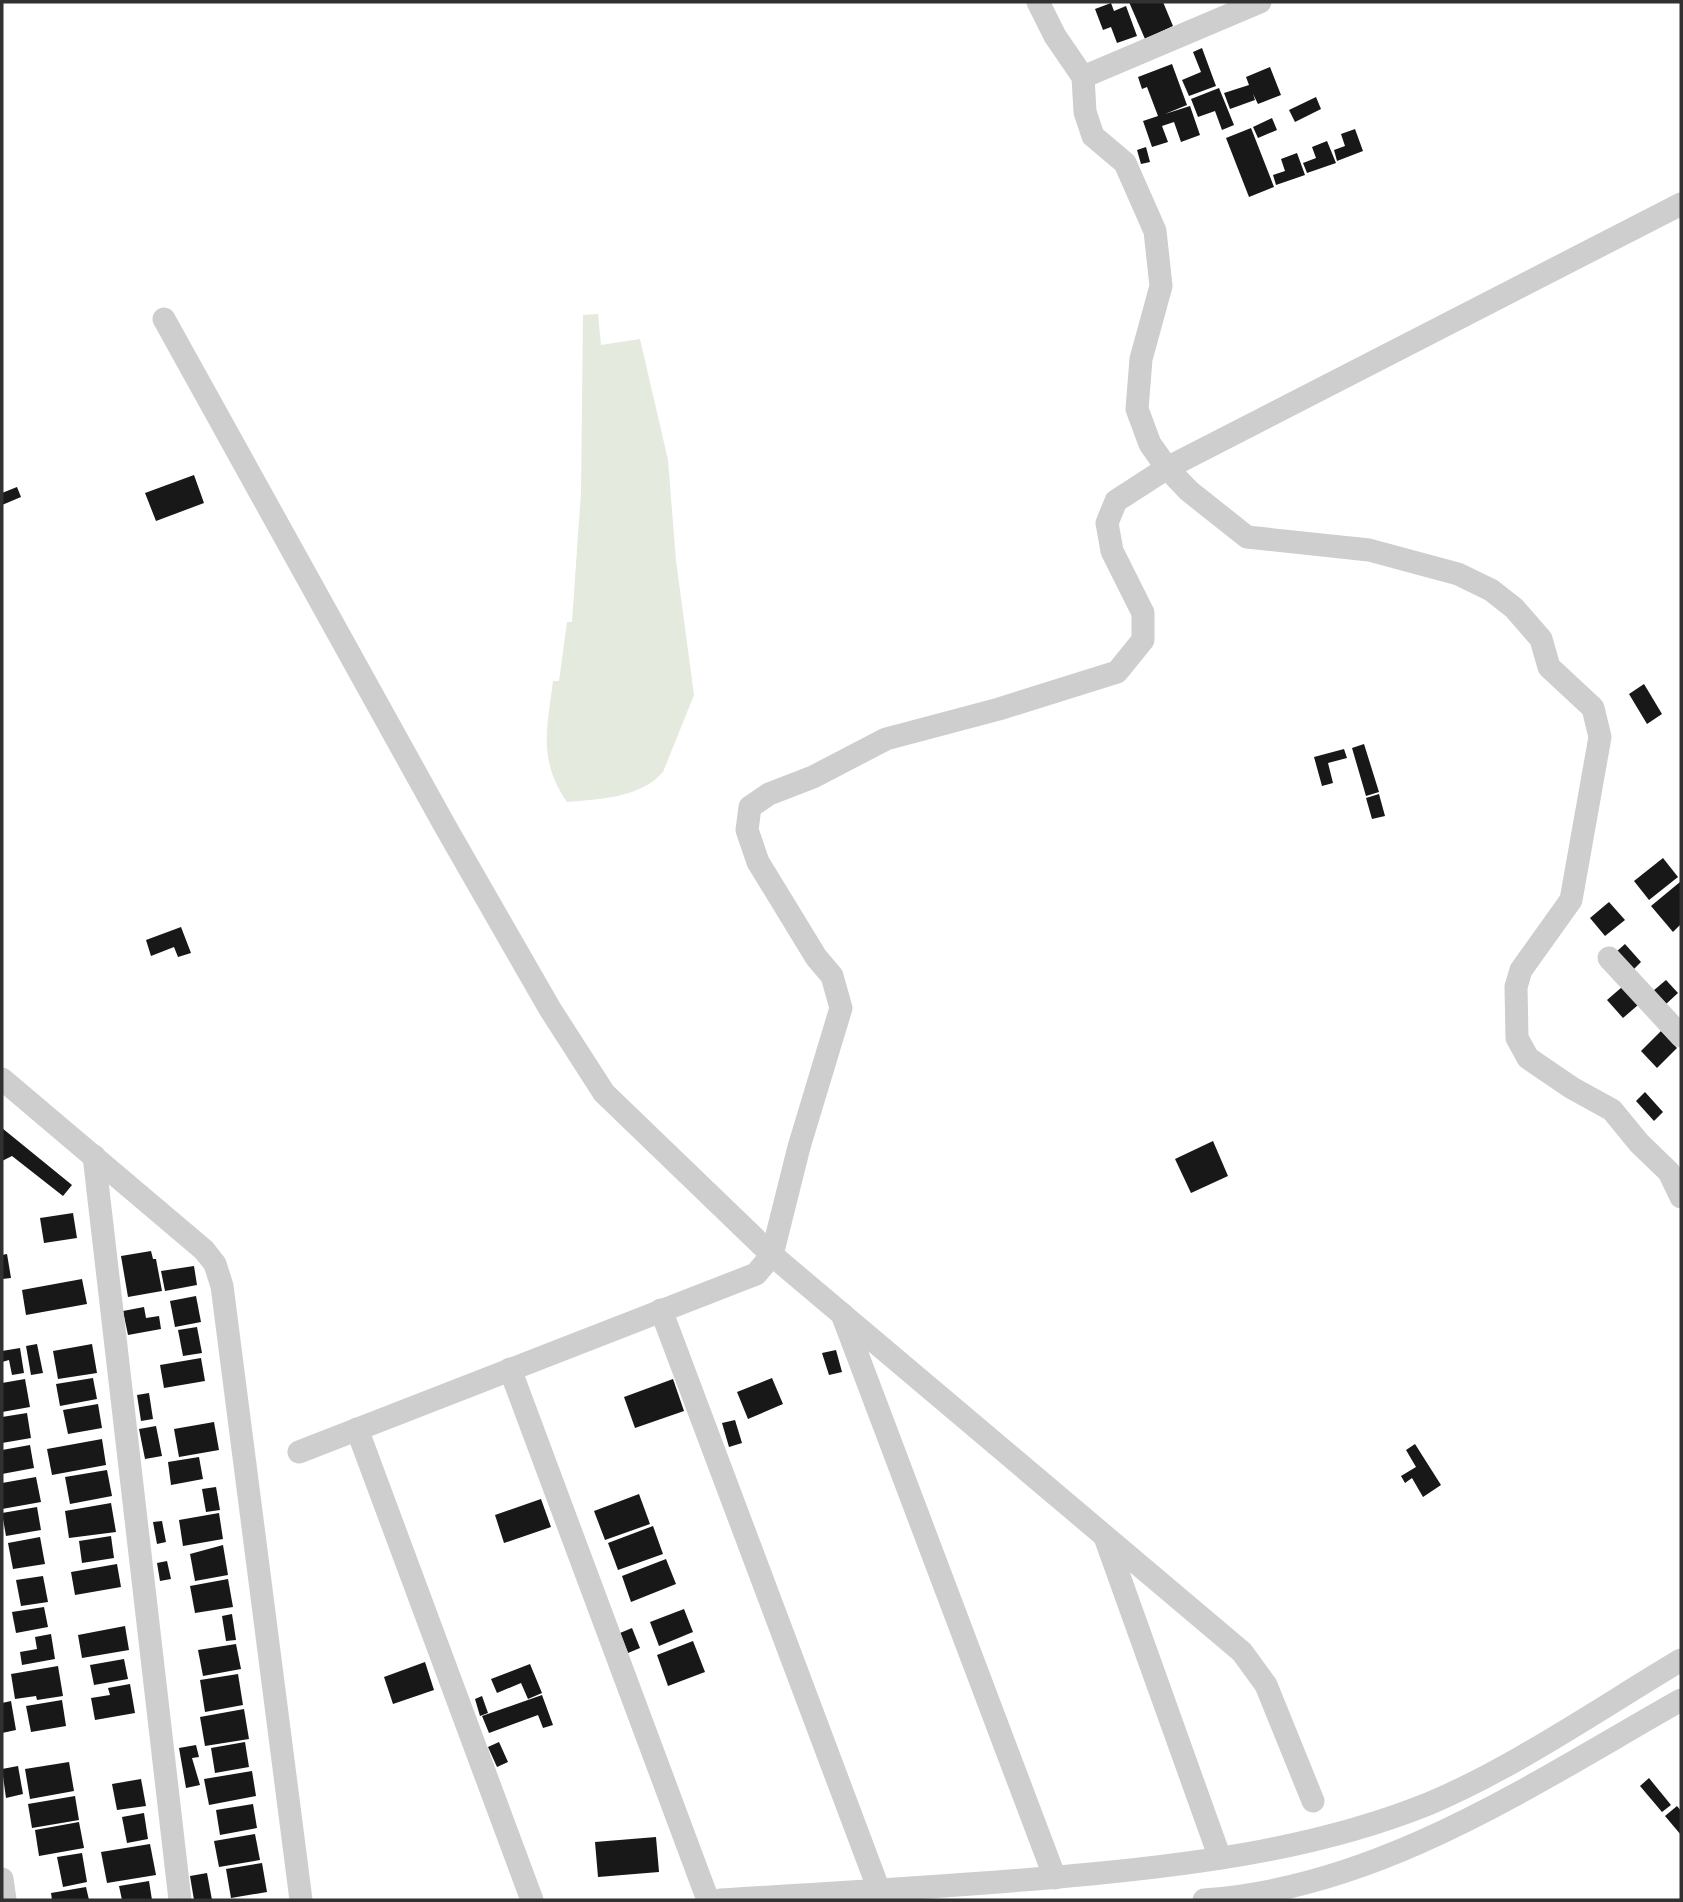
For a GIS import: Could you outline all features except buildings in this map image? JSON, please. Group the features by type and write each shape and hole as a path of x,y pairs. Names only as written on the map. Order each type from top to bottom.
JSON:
{"street":[{"path":"1038,2 1055,36 1083,77 1086,112 1094,136 1125,163 1141,192 1155,231 1161,286 1141,359 1137,409 1150,444 1167,468 1247,537 1369,550 1458,574 1491,590 1514,608 1541,639 1549,667 1593,708 1600,737 1572,900 1521,970 1516,987 1517,1038 1528,1058 1572,1088 1612,1110 1639,1143 1669,1172 1681,1197"},
{"path":"1083,77 1260,2"},
{"path":"299,1452 756,1274 772,1255 799,1147 841,1008 832,976 804,939 758,862 747,830 750,807 769,794 813,777 886,739 999,709 1117,672 1143,640 1143,613 1112,551 1107,523 1116,501 1167,468 1681,204"},
{"path":"164,318 445,826 550,1009 604,1093 772,1255 1242,1652 1266,1685 1313,1801"},
{"path":"1609,958 1681,1036"},
{"path":"2,1079 204,1250 215,1264 222,1286 301,1900"},
{"path":"94,1156 180,1900"},
{"path":"661,1310 879,1890"},
{"path":"841,1311 1055,1878"},
{"path":"510,1369 708,1900"},
{"path":"357,1429 532,1900"},
{"path":"1104,1534 1220,1858"},
{"path":"721,1900 1055,1878 1220,1858 1320,1840 1428,1803 1518,1756 1681,1660"},
{"path":"1204,1900 1335,1875 1453,1828 1679,1705"},
{"path":"2,1879 5,1900"}],"shaded area":[{"path":"598,314 601,345 640,339 668,460 676,561 694,695 663,772 654,781 619,796 567,802 558,787 548,758 547,729 553,681 559,681 567,622 572,622 581,492 583,315"}]}
